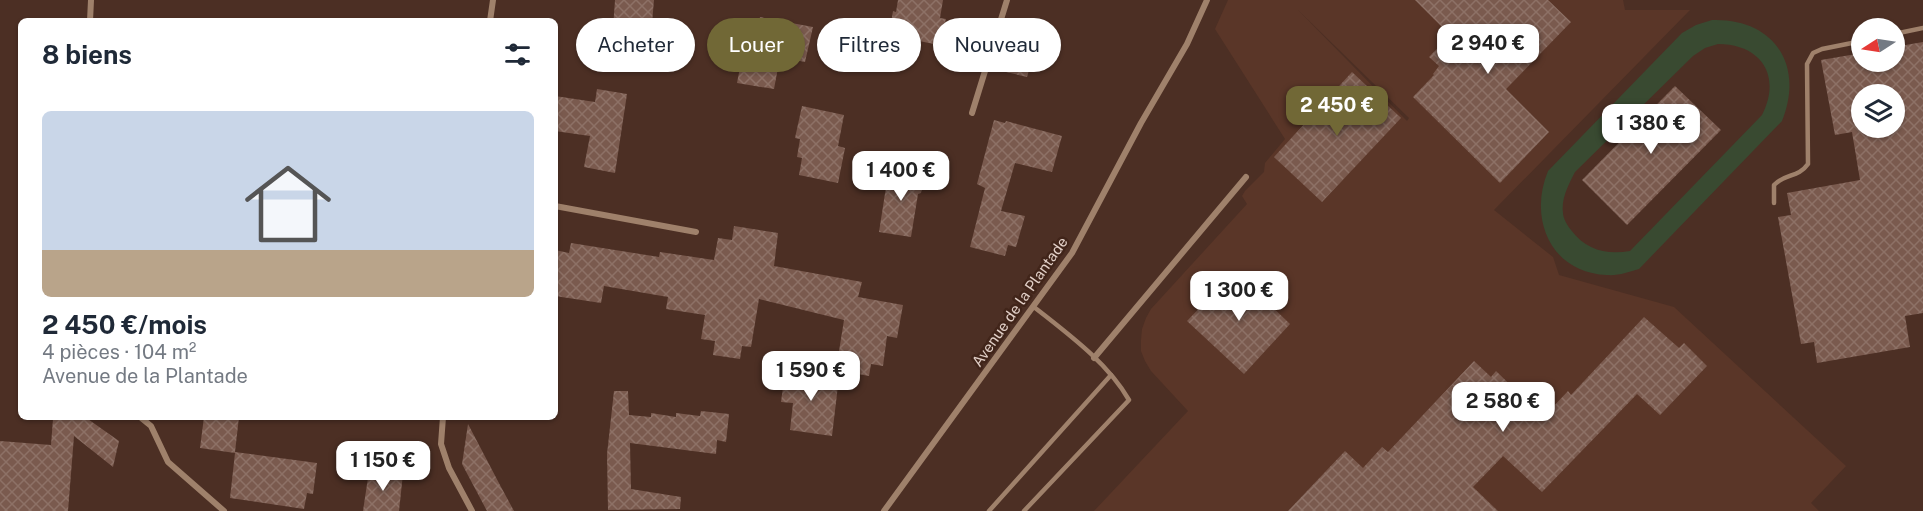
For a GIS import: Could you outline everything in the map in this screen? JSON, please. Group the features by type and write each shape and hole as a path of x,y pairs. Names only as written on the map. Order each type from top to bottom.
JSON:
{"street":[{"path":"90,18 91,0"},
{"path":"490,18 493,0"},
{"path":"972,113 1007,0"},
{"name":"Avenue de la Plantade","path":"884,511 1072,253 1141,123 1187,44 1208,0"},
{"path":"1094,358 1246,177"},
{"path":"558,207 696,232"},
{"path":"144,420 151,426 168,462 224,511"},
{"path":"443,420 441,444 449,468 472,511"}],"lane":[{"path":"1905,32 1923,28"},
{"path":"1774,203 1774,185 1781,178 1803,171 1808,164 1807,64 1813,53 1851,43"},
{"path":"1024,511 1129,400 1119,383 1094,358 1034,307"},
{"path":"989,511 1111,375"}],"shaded area":[{"path":"1228,0 1623,0 1625,10 1690,10 1494,210 1553,257 1559,275 1674,307 1846,466 1811,503 1819,511 1094,511 1188,411 1151,371 1145,361 1141,351 1141,340 1146,318 1151,309 1247,204 1242,196 1264,172 1265,163 1285,139 1215,29","holes":["1297,9 1409,118 1407,121"]}],"green space":[{"path":"1712,20 1733,21 1752,27 1767,36 1778,48 1786,63 1789,81 1788,100 1782,121 1639,269 1607,275 1588,272 1571,265 1558,254 1543,224 1542,189 1548,171 1682,33","holes":["1718,44 1733,45 1756,56 1764,65 1770,87 1768,101 1762,115 1630,251 1597,250 1583,242 1565,222 1563,215 1564,197 1575,172 1693,56 1705,48"]}],"building":[{"path":"615,0 654,0 652,18 614,18"},
{"path":"898,0 943,0 940,18 933,18 933,44 921,41 921,18 892,18 893,11 896,12"},
{"path":"1415,0 1548,0 1571,22 1506,89 1549,132 1500,183 1413,97 1434,75 1439,66 1429,57 1450,35"},
{"path":"805,25 813,27 805,62"},
{"path":"1923,42 1923,313 1905,316 1910,347 1817,363 1814,342 1801,344 1778,217 1791,215 1787,193 1860,180 1853,138 1905,138 1905,84 1851,84 1851,132 1835,135 1821,60 1851,55 1851,72 1905,72 1905,45"},
{"path":"739,72 777,72 774,89 737,83"},
{"path":"1006,72 1028,72 1027,77"},
{"path":"1352,72 1401,118 1322,202 1274,157"},
{"path":"1675,86 1721,130 1627,225 1582,180"},
{"path":"597,89 627,94 615,173 584,167 590,136 558,131 558,96 595,102"},
{"path":"802,106 844,115 838,146 845,148 838,183 799,175 802,158 797,157 800,139 795,138"},
{"path":"994,120 1062,136 1052,172 1015,163 1001,211 1025,216 1016,247 1008,245 1005,256 970,247 985,188 977,184"},
{"path":"889,168 926,173 921,193 918,194 911,237 879,232"},
{"path":"734,226 778,233 774,266 862,282 858,297 903,305 897,338 887,336 883,366 871,364 869,376 836,370 844,320 759,299 751,347 742,346 740,359 713,355 715,341 701,339 705,315 666,309 668,297 604,286 601,303 558,296 558,251 569,253 571,243 659,257 660,252 714,260 718,238 732,240"},
{"path":"1235,271 1290,324 1244,374 1187,321"},
{"path":"1644,317 1679,348 1684,343 1707,366 1660,415 1637,394 1542,492 1503,456 1473,487 1498,511 1288,511 1345,451 1363,468 1382,447 1388,452 1474,361 1491,377 1496,371 1540,414 1548,406 1551,409 1568,391 1571,395"},
{"path":"785,372 839,377 832,436 790,430 793,403 781,402"},
{"path":"614,391 628,391 629,415 651,417 651,413 676,417 676,413 700,416 701,411 729,414 726,442 717,440 716,454 630,443 631,489 681,497 680,509 608,510 607,454"},
{"path":"53,420 89,420 119,441 113,467 74,436 68,511 0,511 0,441 51,445"},
{"path":"204,420 239,420 235,452 317,463 313,494 307,493 304,509 230,498 235,453 200,448"},
{"path":"468,424 514,511 487,511 462,464"},
{"path":"369,471 403,474 399,511 363,511"}]}
